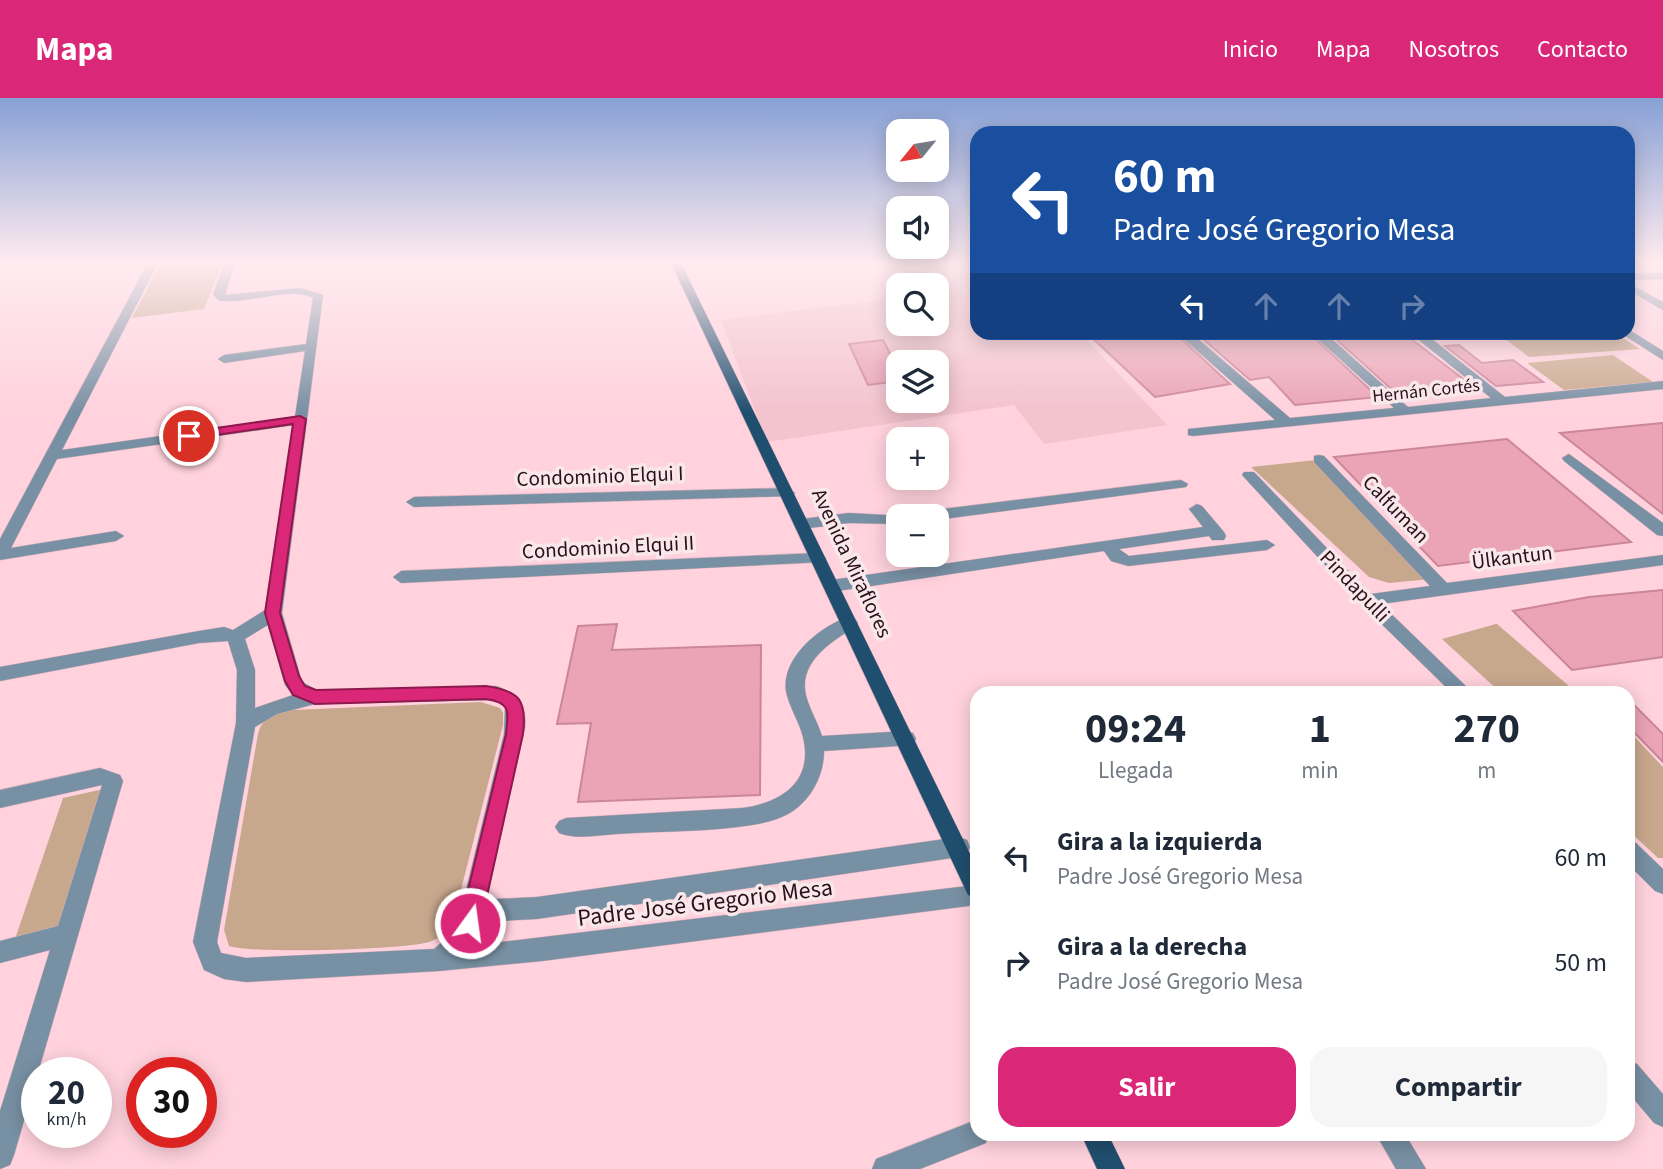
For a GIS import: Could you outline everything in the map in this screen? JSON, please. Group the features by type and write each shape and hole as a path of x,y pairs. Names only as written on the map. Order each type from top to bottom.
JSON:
{"main road":[{"name":"Avenida Miraflores","path":"700,313 970,874"},
{"path":"1097,1141 1111,1169"}],"street":[{"path":"0,554 127,313"},
{"path":"315,697 294,685 272,613 317,313"},
{"path":"1635,338 1663,356"},
{"path":"1191,340 1287,423"},
{"path":"1325,340 1405,411"},
{"path":"1425,340 1502,401"},
{"path":"224,359 311,347"},
{"name":"Hernán Cortés","path":"1193,432 1663,385"},
{"path":"51,456 300,419"},
{"path":"1569,458 1663,531"},
{"name":"Calfuman","path":"1319,459 1443,589"},
{"name":"Pindapulli","path":"1248,475 1367,600 1457,686"},
{"path":"949,513 1181,484"},
{"name":"Condominio Elqui I","path":"414,502 788,493"},
{"path":"1197,509 1228,550"},
{"path":"802,524 849,519 886,519"},
{"path":"831,586 1213,530"},
{"path":"0,554 116,536"},
{"path":"1108,545 1117,557 1128,561 1267,545"},
{"name":"Condominio Elqui II","path":"401,577 818,558"},
{"name":"Ülkantun","path":"1367,600 1663,560"},
{"path":"0,674 199,636 224,633 235,637 272,613"},
{"path":"566,827 744,817 775,810 792,800 806,786 815,744 797,694 795,675 805,657 823,638 849,623"},
{"name":"Padre José Gregorio Mesa","path":"235,637 246,670 246,723 205,942 209,959 215,966 246,970 439,960 542,950 970,896"},
{"path":"246,723 272,708 315,697 486,692 503,695 512,701 517,720 476,904 462,939 439,960"},
{"path":"815,744 906,739"},
{"path":"0,799 100,776 113,781 0,1155"},
{"name":"Padre José Gregorio Mesa","path":"476,904 495,910 537,908 959,847"},
{"path":"1635,856 1660,877"},
{"path":"0,952 66,935"},
{"path":"1635,1081 1663,1114"},
{"path":"886,1169 970,1135"},
{"path":"1394,1141 1412,1169"}],"shaded area":[{"path":"135,313 172,313 132,318"},
{"path":"777,313 886,313 886,336 949,336 949,313 970,313 970,340 1087,340 1167,425 1044,444 1014,405 767,442 721,320"},
{"path":"1507,340 1626,340 1640,349 1529,357"},
{"path":"1613,355 1653,382 1564,390 1527,363"},
{"path":"1316,460 1431,579 1389,583 1369,577 1251,467"},
{"path":"1497,624 1569,686 1493,686 1442,639"},
{"path":"481,702 500,708 503,725 454,917 442,934 432,941 418,944 364,949 266,950 229,946 224,930 258,734 266,719 292,710"},
{"path":"1635,737 1663,767 1663,858 1658,858 1635,837"},
{"path":"108,788 65,930 14,942 63,798"}],"building":[{"path":"883,340 888,350 886,350 886,383 868,385 849,344"},
{"path":"1094,340 1183,340 1230,384 1155,397"},
{"path":"1204,340 1317,340 1378,397 1295,405 1269,377 1250,380"},
{"path":"1337,340 1412,340 1475,388 1398,395"},
{"path":"1459,345 1482,363 1513,360 1543,382 1496,386 1445,346"},
{"path":"1663,423 1663,514 1560,433 1631,426"},
{"path":"1507,439 1631,542 1438,566 1334,457"},
{"path":"1663,590 1663,657 1572,670 1513,611 1589,597"},
{"path":"617,624 612,650 761,645 760,795 578,802 591,723 557,724 578,626"},
{"path":"1635,706 1663,734 1663,762 1635,733"}],"route":[{"path":"189,436 300,419 272,613 291,677 299,690 315,697 486,692 503,695 515,706 517,720 470,923"}]}
